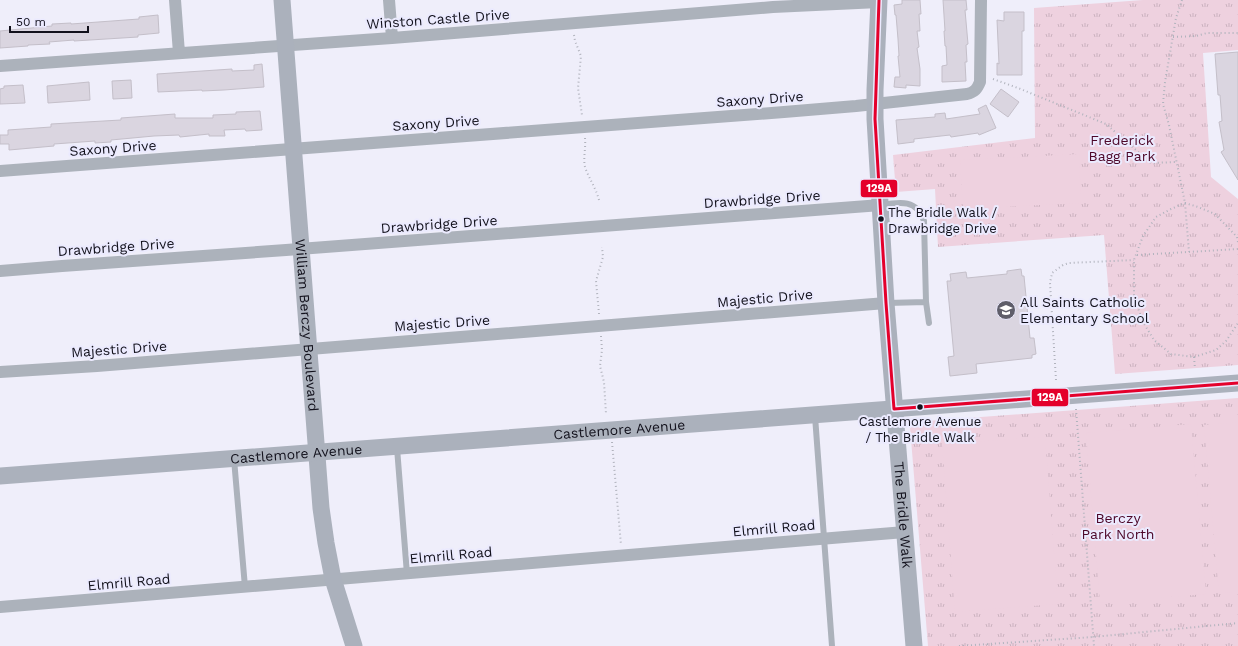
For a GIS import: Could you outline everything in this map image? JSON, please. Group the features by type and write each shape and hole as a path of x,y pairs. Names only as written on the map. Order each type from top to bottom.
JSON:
{"street":[{"path":"174,0 179,53"},
{"name":"William Berczy Boulevard","path":"282,0 323,525 333,579 354,646"},
{"path":"389,0 392,38"},
{"name":"Saxony Drive","path":"0,171 776,113 967,94 977,89 980,82 982,0"},
{"name":"Winston Castle Drive","path":"0,66 572,24 772,3 879,1"},
{"name":"The Bridle Walk","path":"879,1 875,104 886,303 894,409 906,532 914,646"},
{"name":"Drawbridge Drive","path":"0,272 62,266 881,205"},
{"name":"Majestic Drive","path":"0,372 97,366 886,303"},
{"name":"Castlemore Avenue","path":"0,476 1238,382"},
{"name":"Elmrill Road","path":"0,607 906,532"}],"lane":[{"path":"881,205 902,202 907,203 918,210 922,215 924,221 926,302 929,323"},
{"path":"886,303 926,302"},
{"path":"815,415 832,646"},
{"path":"397,447 407,574"},
{"path":"234,459 245,587"}],"path":[{"path":"1182,0 1176,18 1164,82 1163,104 1185,203 1188,252"},
{"path":"572,24 575,41 581,56 578,88 582,115"},
{"path":"1173,37 1196,36 1206,33 1238,33"},
{"path":"993,79 1106,124 1151,163 1177,162"},
{"path":"585,135 585,165 599,200"},
{"path":"1238,242 1237,237 1215,214 1185,203 1156,217 1143,236 1134,260 1134,297 1143,322 1154,340 1171,354 1194,357 1216,350 1226,341 1238,323"},
{"path":"599,314 596,281 603,257 602,247"},
{"path":"1137,255 1238,249"},
{"path":"1056,380 1050,283 1052,273 1063,265 1069,263 1134,260"},
{"path":"601,334 602,350 600,366 604,382 606,414"},
{"path":"1194,357 1195,369"},
{"path":"1076,409 1094,646"},
{"path":"612,439 621,548"},
{"path":"959,646 1093,637 1238,623"}],"green space":[{"name":"Frederick Bagg Park","path":"1143,0 1238,0 1238,50 1203,53 1211,177 1238,199 1238,365 1115,374 1104,235 938,247 935,189 896,192 893,155 1035,138 1034,8"},
{"path":"1079,154 1081,203 963,209 960,160"},
{"name":"Berczy Park North","path":"1238,398 1238,646 928,646 910,427 913,422"},
{"path":"1238,422 1238,592 1219,593 1204,425"},
{"path":"1191,424 1206,594 1100,603 1086,433"},
{"path":"1045,437 1058,604 955,612 942,444"}],"building":[{"path":"902,0 920,0 921,14 919,14 920,31 917,31 920,86 906,85 906,88 894,87 895,77 900,77 894,5 902,4"},
{"path":"943,0 966,0 967,10 965,10 968,44 966,45 967,62 965,62 966,81 942,82 942,66 947,65"},
{"path":"1004,12 1024,12 1024,31 1022,31 1022,75 997,75 997,63 999,64 997,20 1004,21"},
{"path":"158,15 159,33 138,35 138,37 74,40 49,42 50,44 0,48 0,31 52,26 52,24 139,19 139,17"},
{"path":"1238,52 1238,180 1221,152 1224,150 1219,122 1222,121 1220,95 1218,95 1215,54"},
{"path":"262,64 264,87 158,92 157,74 232,69 232,71 254,70 254,65"},
{"path":"131,80 132,98 113,99 112,81"},
{"path":"89,82 90,100 48,103 47,86"},
{"path":"23,85 25,103 0,104 0,89 4,88 4,86"},
{"path":"1001,89 1019,102 1008,117 990,104"},
{"path":"986,105 996,128 979,135 978,133 951,137 950,135 914,139 914,142 898,144 896,120 935,117 935,114 945,113 946,119 980,114 978,109"},
{"path":"260,111 262,130 224,130 225,136 209,136 209,134 180,137 179,135 154,136 111,140 111,142 95,143 95,141 54,144 54,146 9,150 9,144 0,144 0,135 8,135 8,130 51,127 51,124 121,120 121,118 175,114 175,118 213,118 213,115"},
{"path":"1021,269 1022,276 1024,276 1030,338 1034,338 1036,354 1032,355 1032,358 976,364 977,373 950,376 948,357 954,356 947,281 951,281 950,274 966,272 967,278 1007,274 1007,271"}],"transit line":[{"name":"129A","path":"879,0 875,119 894,409 1238,383"}],"place":[{"name":"The Bridle Walk / Drawbridge Drive","path":"881,219"},
{"name":"All Saints Catholic Elementary School","path":"1006,310"},
{"name":"Castlemore Avenue / The Bridle Walk","path":"920,407"}]}
